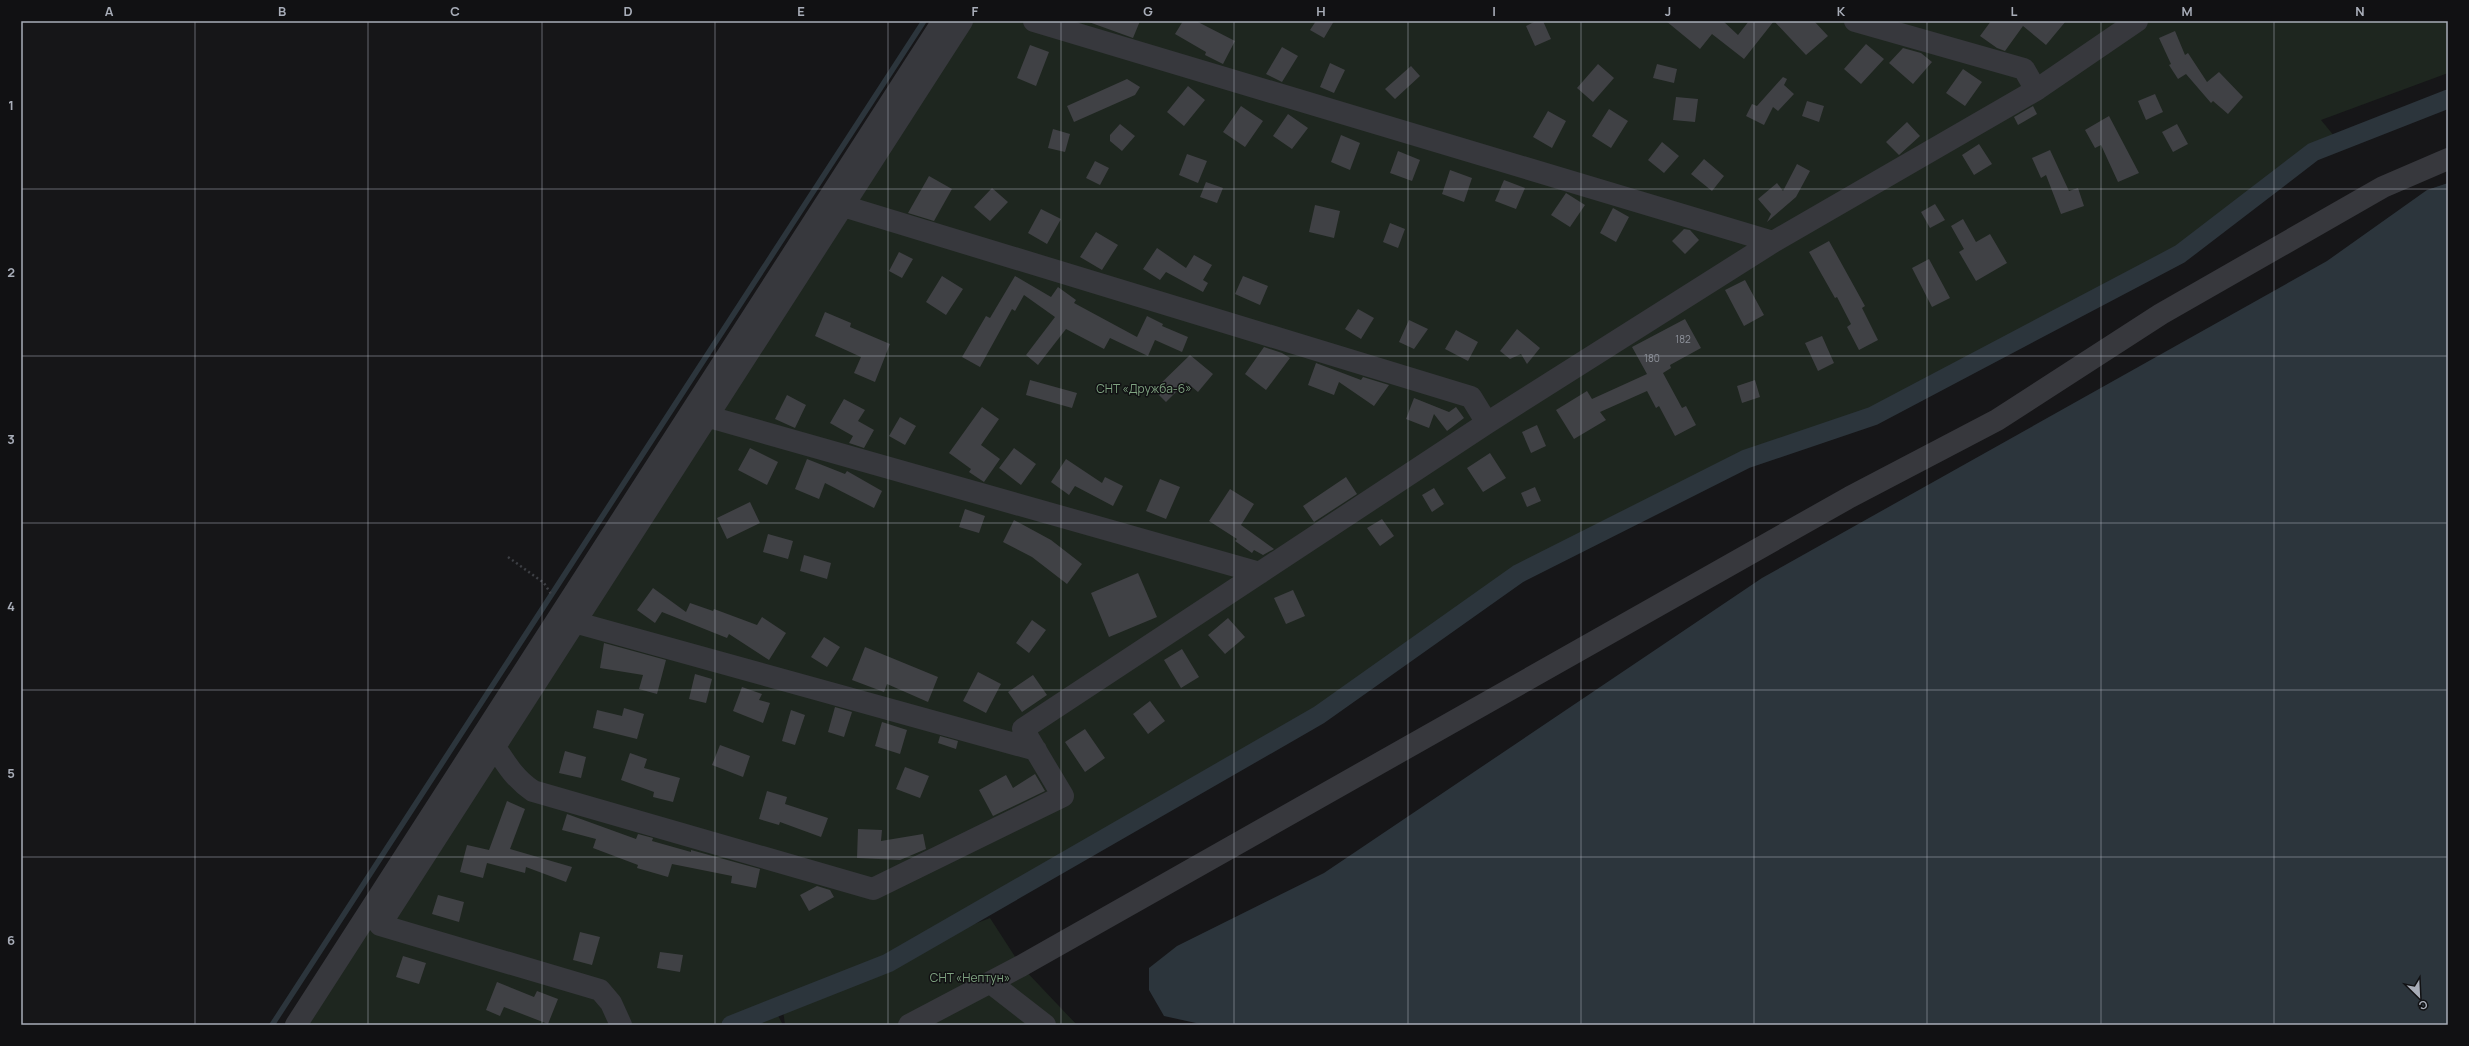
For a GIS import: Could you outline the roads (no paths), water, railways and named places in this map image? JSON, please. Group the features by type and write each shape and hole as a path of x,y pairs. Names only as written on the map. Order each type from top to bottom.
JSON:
{"street":[{"path":"835,204 943,21"},
{"path":"296,1025 567,620 835,204 962,21"},
{"path":"1034,21 1773,242"},
{"path":"1855,21 2024,69 2036,90"},
{"path":"495,746 521,783 533,791 872,890 1063,796 1023,729 1487,423 1773,242 2036,90 2138,21"},
{"path":"909,1025 991,983 1850,497 1997,420 2161,314 2376,191 2448,159"},
{"path":"835,204 1471,397 1487,423"},
{"path":"699,414 1260,573"},
{"path":"567,620 495,746 380,925 600,990 610,1003 621,1025"},
{"path":"567,620 1036,750"},
{"path":"991,983 1045,1025"}],"waterway":[{"path":"272,1025 924,21"},
{"path":"731,1025 888,963 1319,715 1518,574 1746,459 1873,416 2180,254 2313,152 2448,99"}],"park label":[{"name":"СНТ «Дружба-6»","path":"1144,389"},
{"name":"СНТ «Нептун»","path":"970,978"}]}
